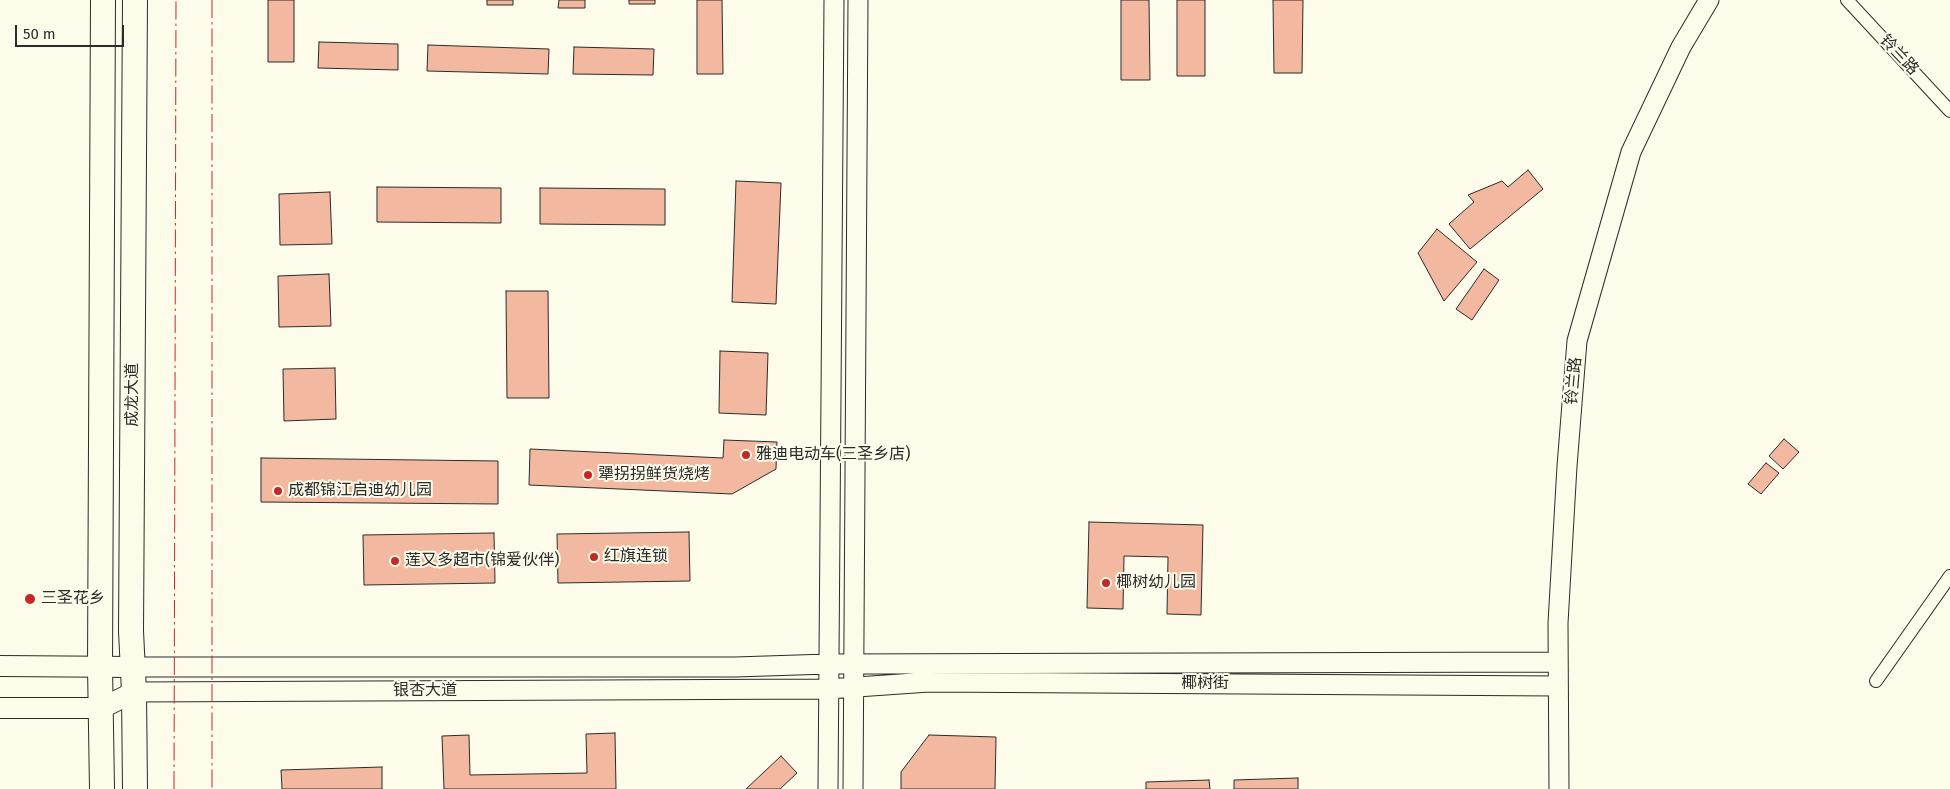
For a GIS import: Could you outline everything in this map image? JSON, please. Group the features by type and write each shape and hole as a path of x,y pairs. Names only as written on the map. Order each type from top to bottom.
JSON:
{"highway":[{"name":"成龙大道","path":"102,789 100,666 103,0"},
{"name":"成龙大道","path":"135,0 131,622 136,789"}],"main road":[{"name":"银杏大道","path":"0,666 133,667"},
{"name":"银杏大道","path":"0,708 102,708 134,692"}],"street":[{"path":"828,789 834,0"},
{"path":"853,789 858,0"},
{"name":"铃兰路","path":"1559,789 1557,662 1566,476 1577,341 1631,152 1681,47 1709,0"},
{"name":"铃兰路","path":"1847,0 1950,111"},
{"path":"1876,681 1950,576"},
{"name":"椰树街","path":"854,664 1557,662"},
{"name":"银杏大道","path":"133,667 735,667 854,664"},
{"name":"椰树街","path":"854,687 929,682 1557,686"},
{"name":"银杏大道","path":"134,692 828,689 854,687"}],"building":[{"path":"268,0 294,0 294,62 268,62"},
{"path":"487,0 513,0 513,5 487,5"},
{"path":"559,0 585,0 585,8 558,8"},
{"path":"629,0 655,0 655,4 629,4"},
{"path":"697,0 722,0 723,74 697,74"},
{"path":"1121,0 1149,0 1150,80 1121,80"},
{"path":"1177,0 1205,0 1205,76 1177,76"},
{"path":"1273,0 1303,0 1302,73 1274,73"},
{"path":"319,42 398,44 398,70 318,68"},
{"path":"428,45 549,49 548,74 427,71"},
{"path":"574,47 654,49 653,75 573,74"},
{"path":"1528,170 1543,189 1470,249 1449,224 1474,202 1468,195 1502,181 1508,187"},
{"path":"736,181 781,183 776,304 732,302"},
{"path":"377,187 501,188 501,223 377,222"},
{"path":"540,188 665,189 665,225 540,224"},
{"path":"330,192 332,244 280,245 279,194"},
{"path":"1437,229 1477,262 1444,301 1418,253"},
{"path":"1484,269 1499,280 1472,320 1456,309"},
{"path":"329,274 331,326 279,327 278,276"},
{"path":"506,291 548,291 549,398 507,398"},
{"path":"720,351 768,353 766,415 719,413"},
{"path":"335,368 336,419 284,421 283,369"},
{"path":"1784,439 1799,452 1783,469 1769,456"},
{"path":"724,440 777,442 776,469 732,494 529,485 530,449 723,458"},
{"path":"261,458 498,461 498,504 261,502"},
{"path":"1766,463 1779,473 1761,494 1748,484"},
{"name":"椰树幼儿园","path":"1089,522 1203,525 1201,615 1167,614 1168,557 1124,556 1123,609 1087,608"},
{"path":"689,532 690,581 558,583 557,534"},
{"path":"494,533 495,583 364,585 363,535"},
{"path":"615,733 616,789 444,789 442,736 469,735 470,775 587,773 586,734"},
{"path":"929,735 996,737 995,789 901,789 901,772"},
{"path":"781,756 797,773 780,789 746,789"},
{"path":"382,767 382,789 282,789 281,770"},
{"path":"1298,778 1298,789 1234,789 1234,780"},
{"path":"1209,780 1210,789 1146,789 1146,782"}],"power":[{"path":"174,789 176,0"},
{"path":"212,0 212,789"}],"place":[{"name":"雅迪电动车(三圣乡店)","path":"746,455"},
{"name":"犟拐拐鲜货烧烤","path":"588,475"},
{"name":"成都锦江启迪幼儿园","path":"278,491"},
{"name":"红旗连锁","path":"594,557"},
{"name":"莲又多超市(锦爱伙伴)","path":"395,561"},
{"name":"椰树幼儿园","path":"1106,583"},
{"name":"三圣花乡","path":"30,599"}]}
